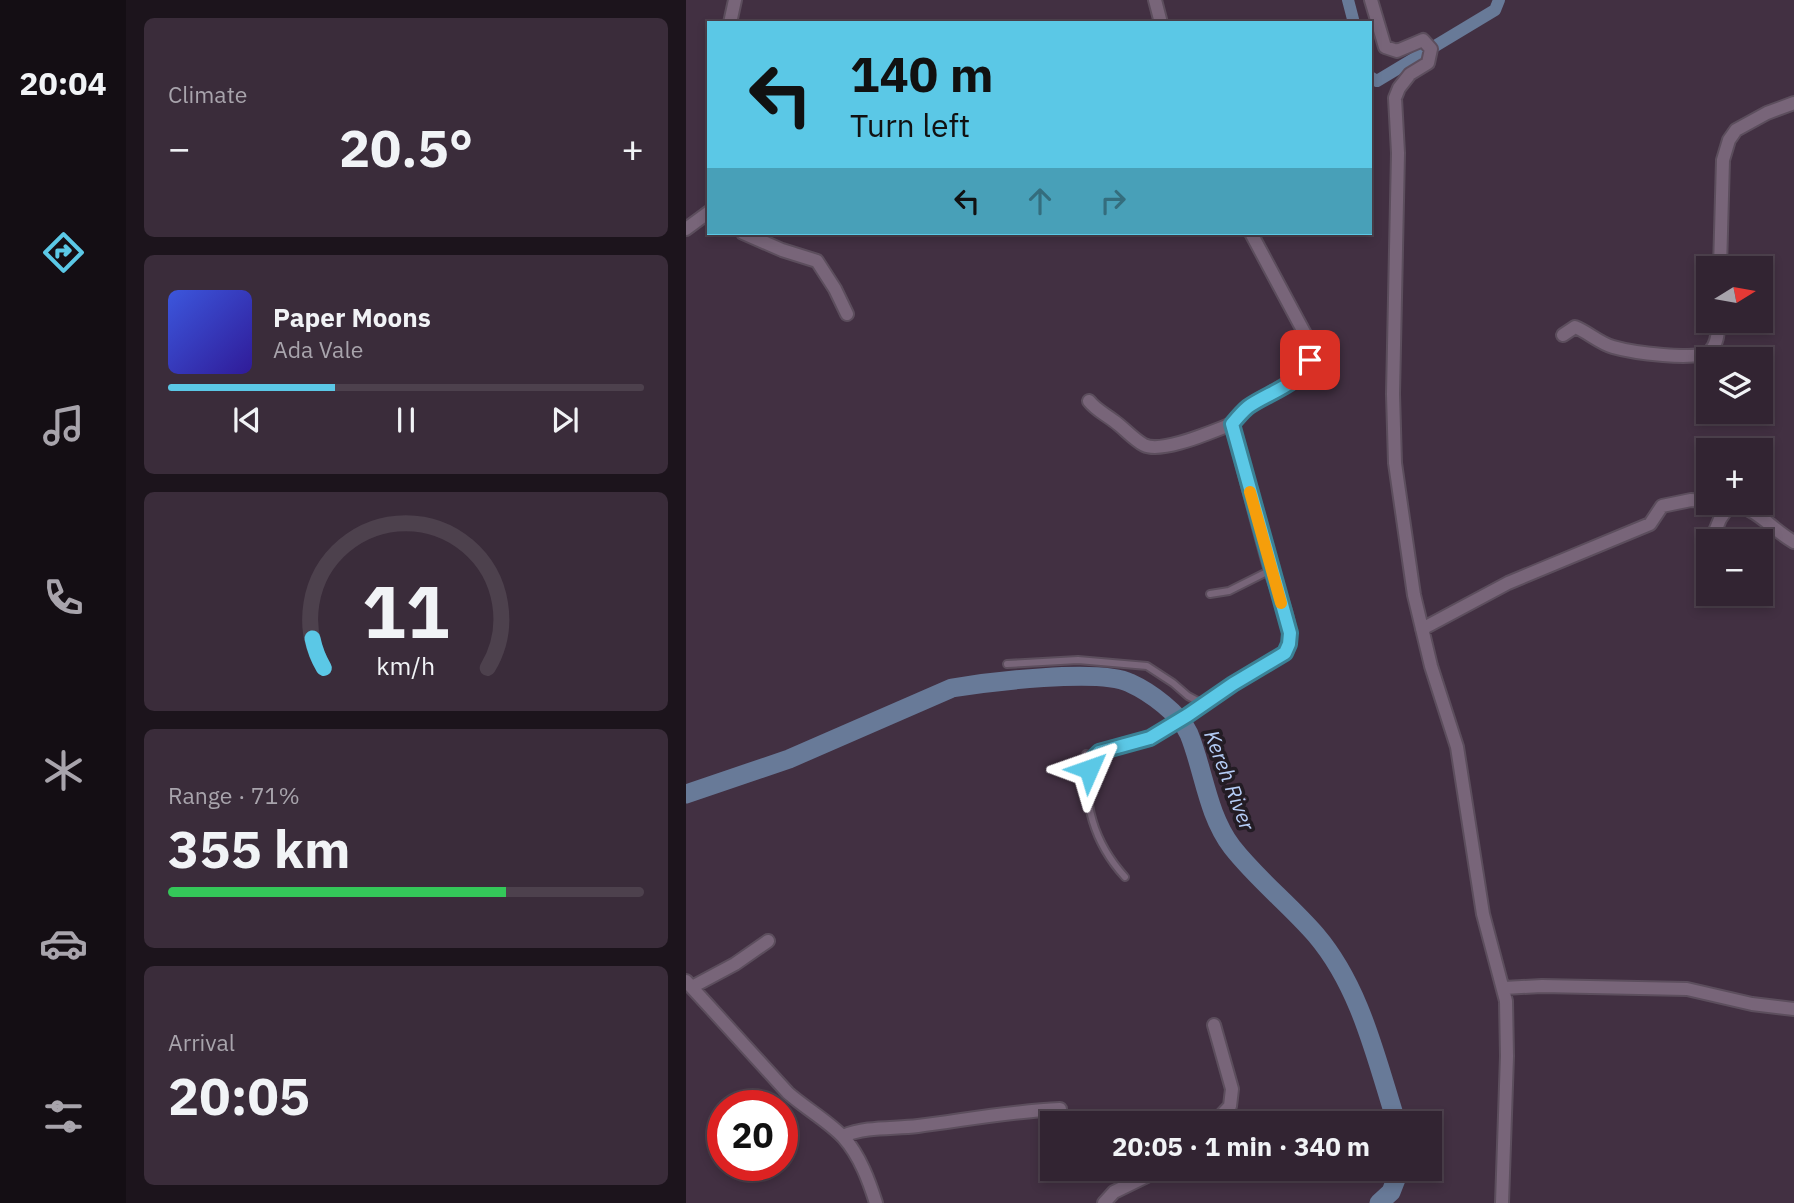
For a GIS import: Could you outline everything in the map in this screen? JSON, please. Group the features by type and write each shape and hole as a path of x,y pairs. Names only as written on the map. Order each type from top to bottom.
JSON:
{"street":[{"path":"730,21 735,0"},
{"path":"1155,0 1160,21"},
{"path":"1371,0 1385,47 1394,51 1419,40 1429,46 1428,63 1410,75 1399,88 1395,98 1398,153 1393,394 1395,463 1414,595 1431,666 1457,747 1483,914 1504,988 1508,1027 1502,1203"},
{"path":"1720,256 1723,160 1729,140 1735,130 1794,103"},
{"path":"686,229 707,213"},
{"path":"748,235 817,261 847,314"},
{"path":"1089,401 1097,410 1146,446 1158,447 1232,424 1245,409 1307,368 1310,350 1305,334 1252,235"},
{"path":"1563,335 1575,327 1613,347 1702,356 1715,344 1717,333"},
{"path":"1232,424 1290,633 1289,644"},
{"path":"1422,629 1508,583 1650,524 1662,506 1696,500"},
{"path":"1758,515 1794,542"},
{"path":"768,941 735,964 689,984 788,1093 806,1110 843,1136 859,1160 876,1203"},
{"path":"1504,988 1542,986 1687,989 1752,1004 1794,1009"},
{"path":"1214,1025 1233,1089 1230,1106 1225,1111"},
{"path":"843,1136 864,1130 946,1123 1031,1110 1060,1110"},
{"path":"1104,1203 1114,1192 1136,1181"}],"lane":[{"path":"1210,594 1229,591 1271,570"},
{"path":"1125,877 1094,831 1088,786 1089,769 1094,757 1106,749 1150,738 1285,653 1289,644"},
{"path":"1007,664 1078,660 1147,666 1203,704"},
{"path":"1086,754 1094,757"}],"waterway":[{"path":"1348,0 1353,21"},
{"path":"1372,78 1377,81 1495,10 1499,0"},
{"name":"Kereh River","path":"686,794 789,759 952,688 1070,676 1115,679 1130,683 1164,704 1185,726 1211,806 1232,847 1306,924 1332,956 1366,1025 1393,1111"},
{"name":"Kereh River","path":"1379,1203 1391,1192 1395,1181"}],"slow traffic":[{"path":"1250,492 1281,603"}],"route":[{"path":"1089,769 1099,752 1150,738 1285,653 1289,644 1288,622 1271,570 1232,424 1245,409 1297,377 1307,368 1310,360"}]}
